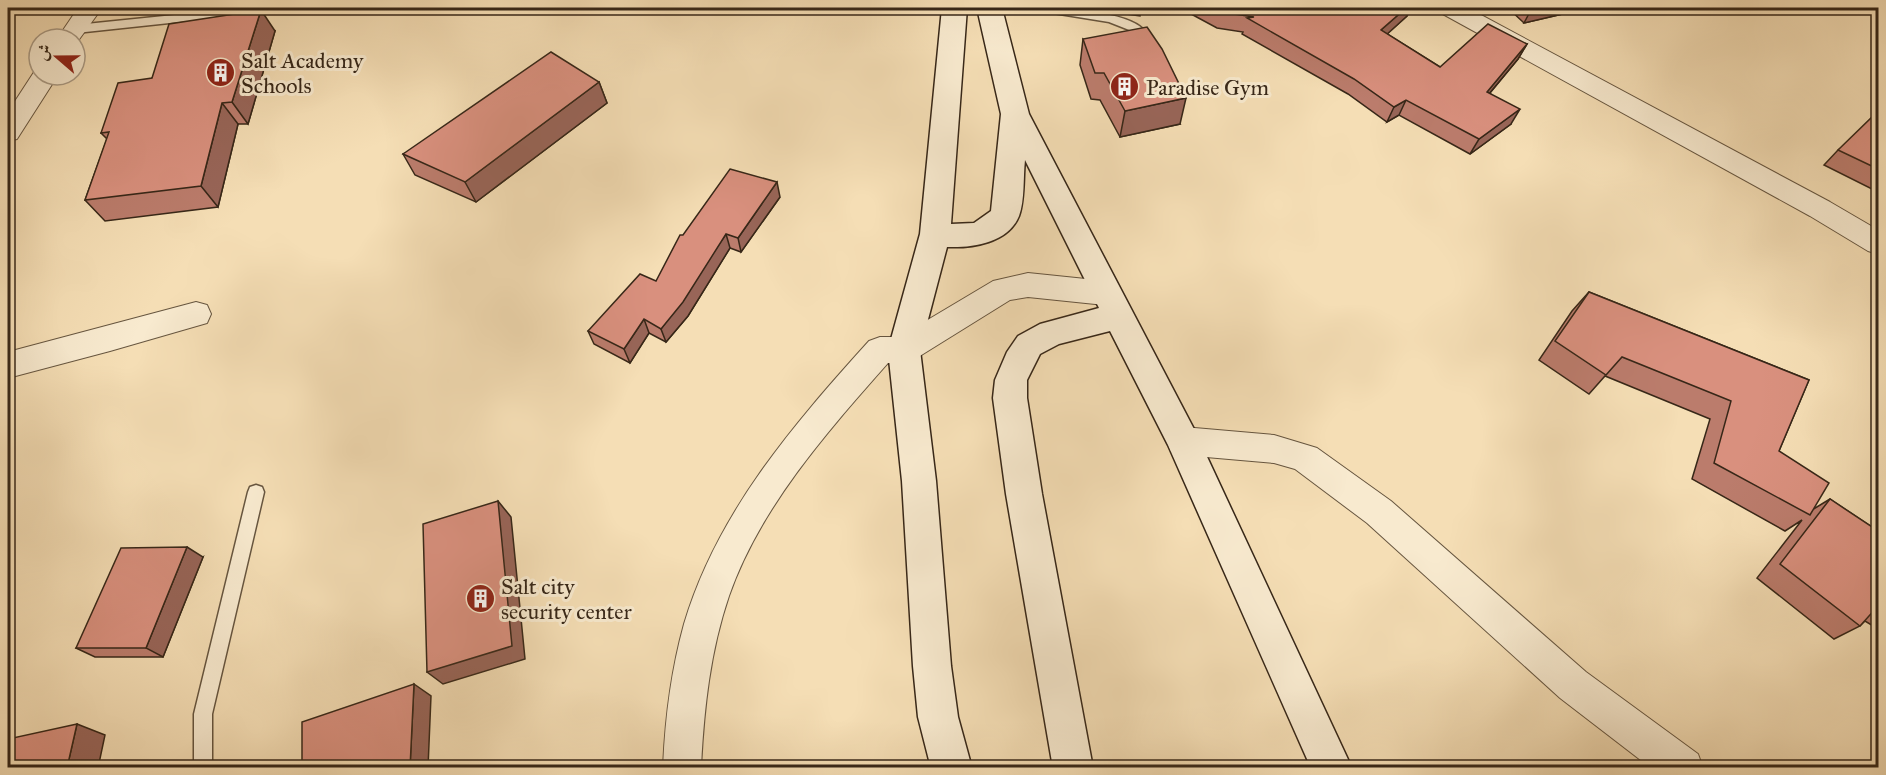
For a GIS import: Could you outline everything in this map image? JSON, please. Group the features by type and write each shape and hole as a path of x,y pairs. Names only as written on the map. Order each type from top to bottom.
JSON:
{"main road":[{"path":"952,768 938,717 932,666 919,481 904,350 935,234 954,8"},
{"path":"990,8 1015,114 1183,441 1332,768"},
{"path":"935,234 960,237 986,233 998,224 1005,214 1015,114"},
{"path":"1073,768 1024,494 1010,398 1011,380 1018,361 1029,345 1112,305"}],"street":[{"path":"77,27 90,8"},
{"path":"1450,8 1809,203 1878,243"},
{"path":"8,132 37,87"},
{"path":"682,768 682,738 692,667 709,602 734,544 766,491 802,439 880,350 904,350 1003,289 1045,285 1112,305"},
{"path":"8,364 110,339 196,314"},
{"path":"1183,441 1274,449 1305,458 1379,512 1573,685 1684,768"}],"lane":[{"path":"87,32 273,8"},
{"path":"1047,8 1111,19 1137,29"},
{"path":"203,768 203,714 256,492"}],"building":[{"path":"1212,8 1406,8 1381,30 1440,67 1488,24 1527,44 1487,92 1520,109 1479,139 1406,100 1394,107 1354,79 1247,18 1254,17 1221,12"},
{"path":"261,10 232,102 222,103 201,186 85,200 109,132 101,133 118,83 152,78 169,24"},
{"path":"1147,27 1162,49 1186,98 1125,111 1104,73 1095,73 1083,39"},
{"path":"551,52 599,82 465,182 403,154"},
{"path":"1871,118 1878,121 1878,169 1838,150"},
{"path":"730,169 777,182 738,238 726,234 683,302 661,329 644,319 624,349 588,331 640,274 656,281 680,235 683,235"},
{"path":"1589,292 1809,380 1779,451 1829,483 1810,515 1714,463 1731,401 1622,357 1606,375 1555,341"},
{"path":"1830,499 1878,531 1878,606 1860,626 1780,564"},
{"name":"Salt city security center","path":"498,501 512,646 427,672 423,524"},
{"path":"187,547 146,648 76,648 121,548"},
{"path":"414,684 410,768 302,768 302,722"},
{"path":"77,724 67,768 8,768 8,739"}],"place":[{"name":"Salt Academy Schools","path":"220,73"},
{"name":"Paradise Gym","path":"1125,87"},
{"name":"Salt city security center","path":"480,599"}]}
